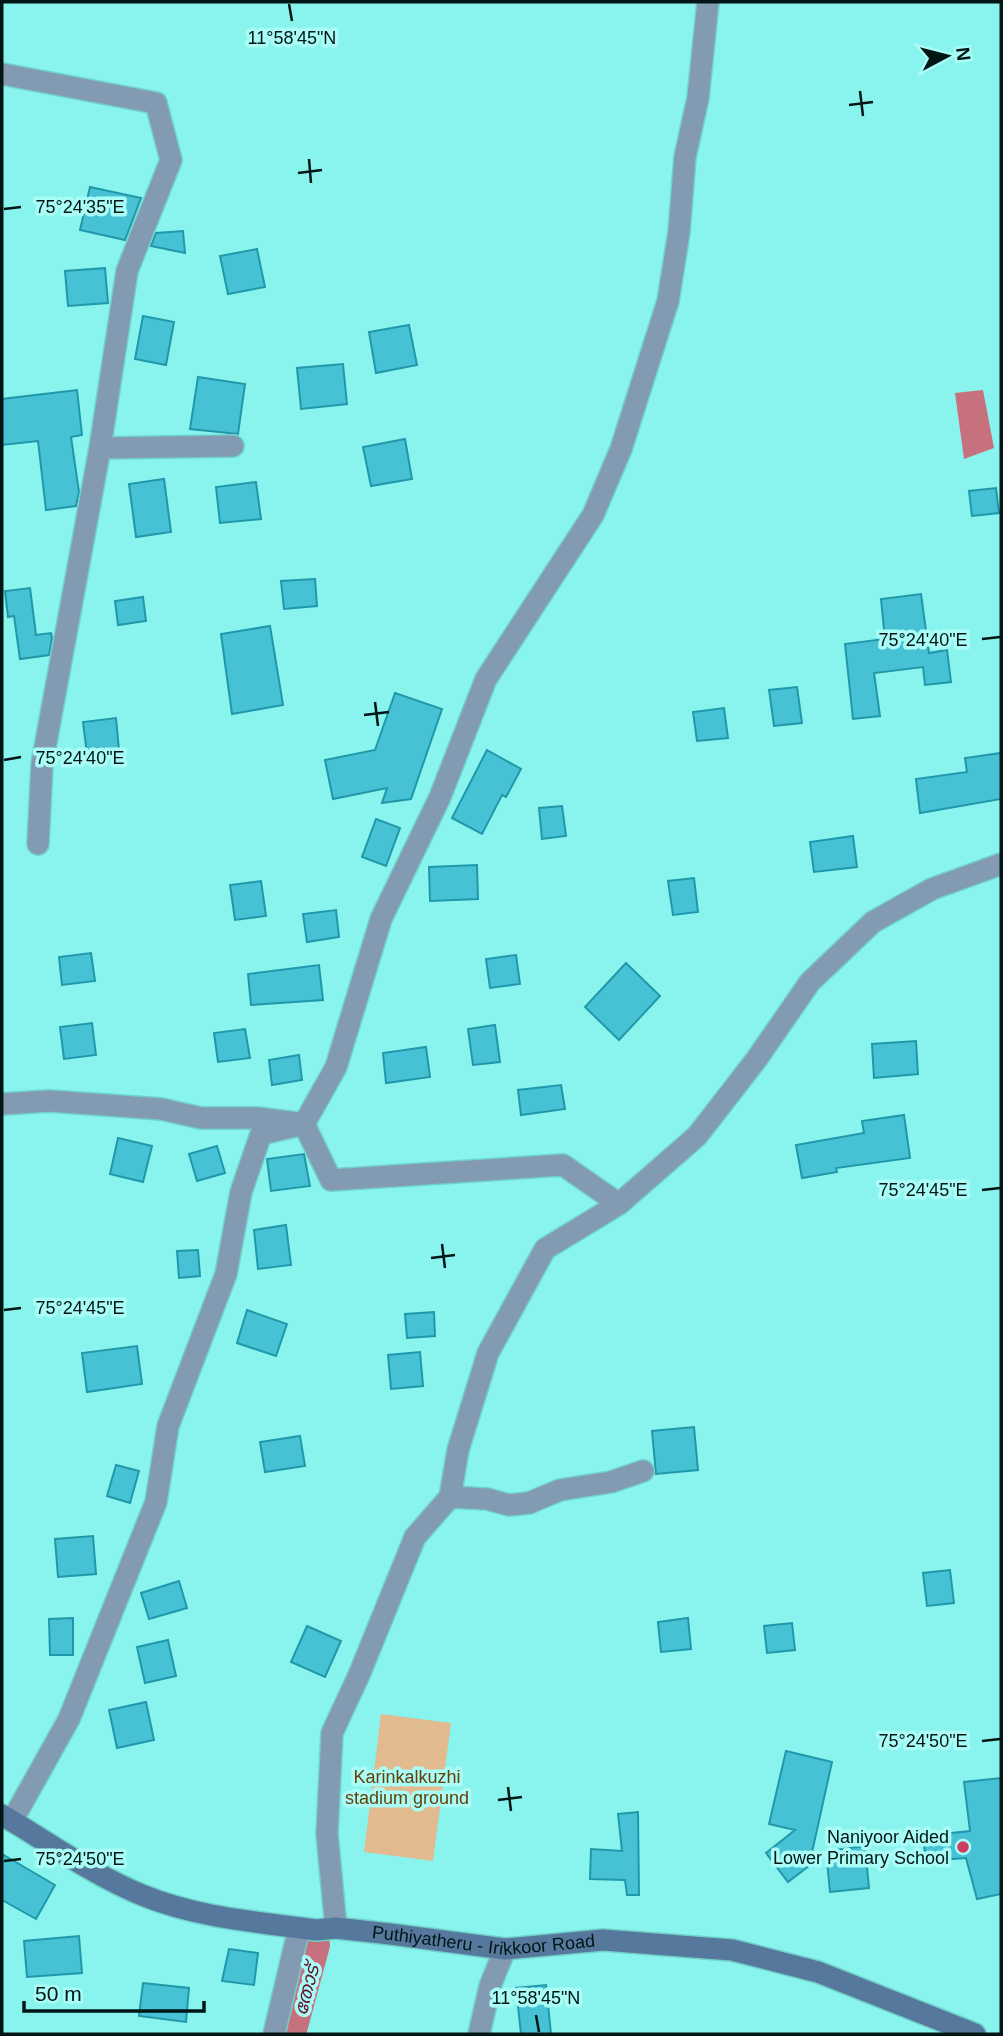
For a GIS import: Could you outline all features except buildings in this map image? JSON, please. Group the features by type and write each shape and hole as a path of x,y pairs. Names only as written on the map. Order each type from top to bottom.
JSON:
{"main road":[{"name":"Puthiyatheru - Irikkoor Road","path":"7,1818 97,1872 142,1895 198,1913 299,1928 336,1928 505,1949 603,1940 732,1950 818,1972 975,2034"}],"street":[{"path":"7,1818 69,1719 156,1502 168,1426 226,1274 241,1192 261,1134 304,1124 336,1067 381,919 440,797 486,679 593,515 621,449 668,301 679,232 685,157 698,98 708,2"},
{"path":"2,74 156,103 171,160 127,271 100,448 42,764 37,844"},
{"path":"100,448 233,446"},
{"path":"336,1928 327,1834 331,1733 359,1675 415,1537 450,1497 458,1450 488,1353 545,1249 619,1204 697,1136 756,1060 810,982 873,922 932,889 1001,864"},
{"path":"2,1104 49,1101 161,1109 201,1118 258,1118 304,1124"},
{"path":"304,1124 331,1180 563,1165 619,1204"},
{"path":"450,1497 487,1499 509,1506 529,1503 560,1490 611,1482 643,1471"},
{"path":"274,2034 299,1928"},
{"path":"479,2034 490,1986 505,1949"}],"green space":[{"name":"Karinkalkuzhi stadium ground","path":"381,1714 451,1723 433,1861 364,1852"}],"shaded area":[{"path":"983,390 994,448 964,459 955,393"}],"waterway":[{"name":"തോട്","path":"294,2034 318,1945"}],"place":[{"name":"Naniyoor Aided Lower Primary School","path":"963,1847"}]}
